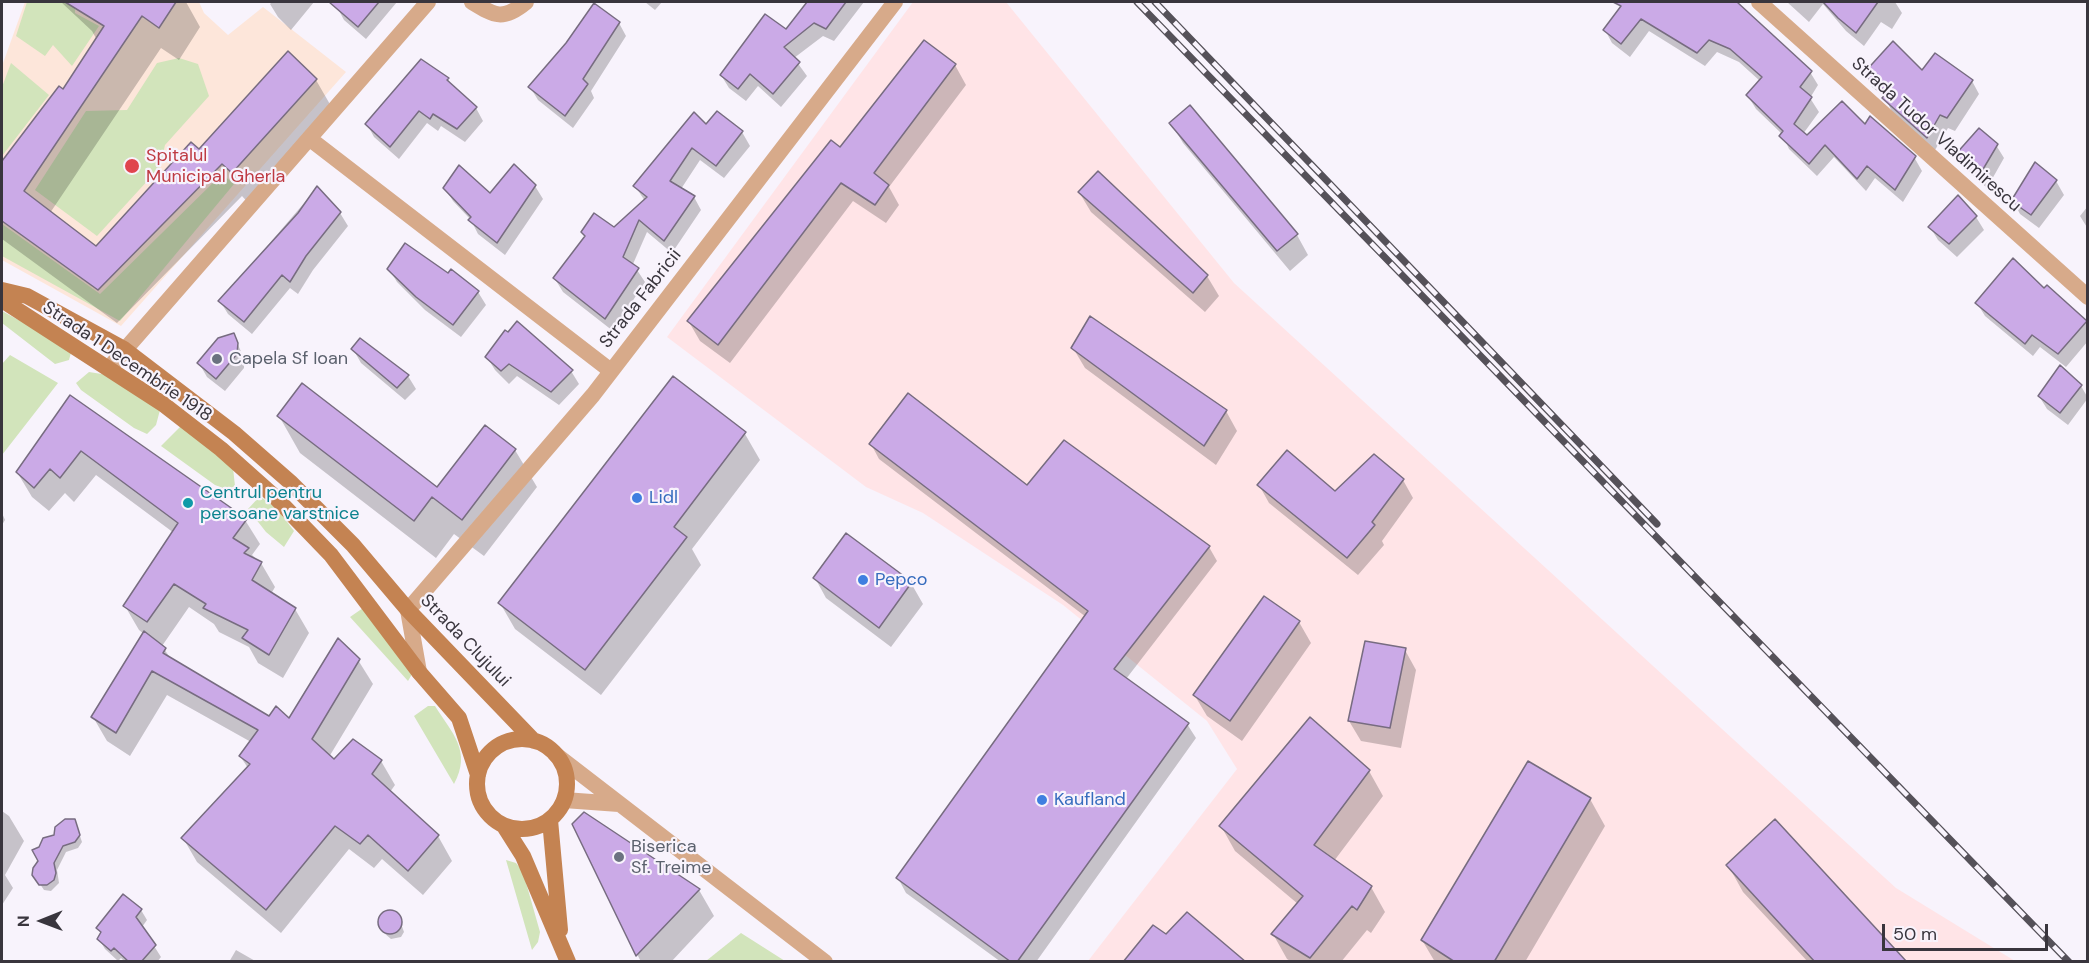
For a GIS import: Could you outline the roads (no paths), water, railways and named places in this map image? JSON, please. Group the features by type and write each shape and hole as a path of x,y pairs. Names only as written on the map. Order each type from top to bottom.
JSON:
{"main road":[{"name":"Strada 1 Decembrie 1918","path":"2,290 27,296 124,349 193,400 290,482 371,566"},
{"name":"Strada 1 Decembrie 1918","path":"2,300 163,404 254,478 331,555 419,672"},
{"name":"Strada Clujului","path":"371,566 408,610 534,741 555,754"},
{"path":"419,672 459,718 478,775 479,800 485,810 504,826 523,856 561,940 568,962"},
{"path":"478,775 482,764 498,746 510,741 534,741"},
{"path":"504,826 528,829 550,820 564,800 566,775 555,754"},
{"path":"550,820 561,940"}],"street":[{"path":"109,368 428,2"},
{"path":"472,2 493,15 508,14 526,2"},
{"name":"Strada Fabricii","path":"408,610 470,540 611,371 895,2"},
{"name":"Strada Tudor Vladimirescu","path":"1759,2 2088,297"},
{"path":"310,139 611,371"},
{"path":"408,610 419,672"},
{"path":"555,754 825,962"},
{"path":"564,800 620,804"}],"railway":[{"path":"1137,2 2069,962"},
{"path":"1155,2 1657,524"}],"place":[{"name":"Spitalul Municipal Gherla","path":"132,166"},
{"name":"Capela Sf Ioan","path":"217,359"},
{"name":"Lidl","path":"637,498"},
{"name":"Centrul pentru persoane varstnice","path":"188,503"},
{"name":"Pepco","path":"863,580"},
{"name":"Kaufland","path":"1042,800"},
{"name":"Biserica Sf. Treime","path":"619,857"}]}
